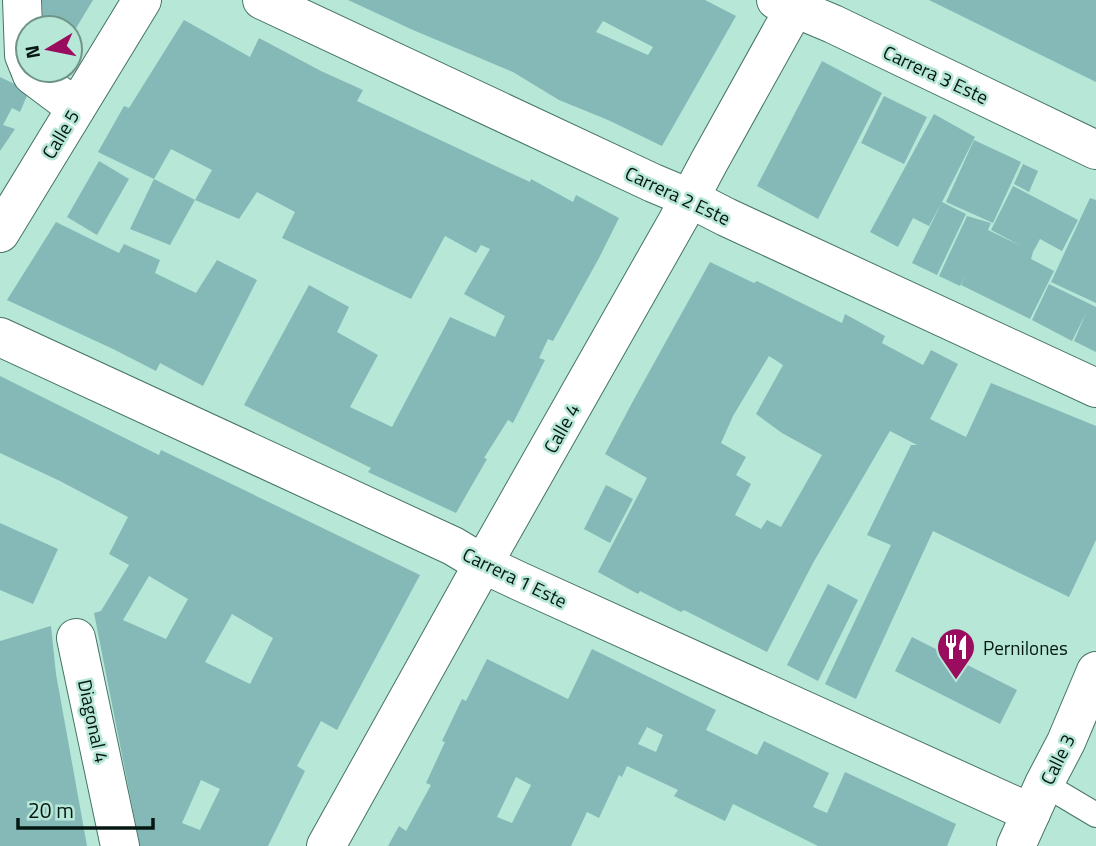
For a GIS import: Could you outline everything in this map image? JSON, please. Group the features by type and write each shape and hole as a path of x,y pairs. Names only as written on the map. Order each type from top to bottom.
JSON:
{"street":[{"name":"Calle 5","path":"0,233 142,0"},
{"name":"Carrera 2 Este","path":"262,0 1096,388"},
{"name":"Calle 4","path":"326,846 678,220 785,4"},
{"name":"Carrera 3 Este","path":"785,4 833,24 1096,150"},
{"path":"44,84 76,108"},
{"name":"Carrera 1 Este","path":"0,337 453,546 483,564 1030,814"},
{"name":"Diagonal 4","path":"76,638 120,846"},
{"name":"Calle 3","path":"1030,814 1096,671"}],"lane":[{"path":"1030,814 1096,815"}],"building":[{"path":"42,0 93,0 84,15 42,14"},
{"path":"348,0 705,0 736,16 662,146 559,100 513,72","holes":["603,21 653,47 648,55 596,32"]},
{"path":"929,0 1096,0 1096,82"},
{"path":"184,20 250,57 259,38 363,90 357,101 530,182 531,179 573,202 576,195 619,218 553,341 548,339 539,358 545,360 513,423 508,420 484,458 487,459 456,513 368,472 371,468 244,405 309,285 349,307 337,332 378,355 350,407 392,427 450,317 495,337 505,316 464,294 490,249 481,245 476,253 445,236 411,299 282,238 295,212 257,192 239,219 195,200 212,170 171,149 154,179 98,152 124,106 129,108"},
{"path":"822,61 882,93 818,219 757,186"},
{"path":"0,77 29,91 20,112 12,108 3,125 15,129 0,151"},
{"path":"884,96 927,117 904,164 861,143"},
{"path":"934,114 975,137 942,202 966,214 937,275 912,263 941,204 929,226 913,218 898,247 870,232"},
{"path":"974,140 1021,162 993,223 946,202"},
{"path":"99,161 129,179 97,235 67,217"},
{"path":"1023,164 1038,171 1029,192 1014,184"},
{"path":"154,179 195,200 170,245 130,229"},
{"path":"1013,186 1078,220 1062,251 1040,239 1033,252 1031,259 1054,271 1030,319 961,285 967,272 960,286 939,276 967,216 991,223 988,230 1023,247 991,230"},
{"path":"1090,198 1096,200 1096,303 1051,282"},
{"path":"56,222 119,253 124,244 160,260 155,273 196,293 217,260 257,280 203,386 160,363 156,371 7,300"},
{"path":"710,262 754,283 757,281 842,323 845,314 885,336 882,343 923,365 931,350 958,364 930,419 966,437 991,383 1096,426 1096,540 1069,597 933,531 856,699 825,684 891,545 867,535 911,445 917,445 890,431 813,563 767,652 684,610 681,612 640,591 638,594 598,572 647,478 605,454","holes":["769,356 783,365 756,414 782,433 822,455 781,527 767,520 761,529 735,515 751,484 736,475 746,457 721,443 733,416"]},
{"path":"1049,284 1096,307 1096,352 1074,341 1086,313 1072,341 1032,320"},
{"path":"0,376 159,455 161,450 420,575 337,730 321,721 297,766 305,771 268,846 140,846 94,613 101,611 129,565 109,554 128,517 0,453","holes":["149,576 188,599 166,639 123,620","232,614 273,638 250,684 205,662","201,780 220,789 200,830 182,823"]},
{"path":"606,485 633,499 610,543 584,529"},
{"path":"0,523 58,549 33,604 0,590"},
{"path":"828,584 858,600 818,681 787,665"},
{"path":"51,626 56,674 87,846 0,846 0,641"},
{"name":"Pernilones","path":"912,637 1017,690 1000,724 895,671"},
{"path":"592,649 716,710 706,730 757,755 764,741 829,773 813,807 827,813 845,772 956,824 947,846 818,846 733,804 725,821 674,796 678,790 627,766 622,777 619,775 599,818 587,812 571,846 388,846 399,826 406,831 431,785 426,783 445,742 442,741 462,699 466,701 487,659 568,699","holes":["647,727 663,735 656,752 638,744","516,777 531,785 512,823 497,817"]}],"place":[{"name":"Pernilones","path":"956,681"}]}
